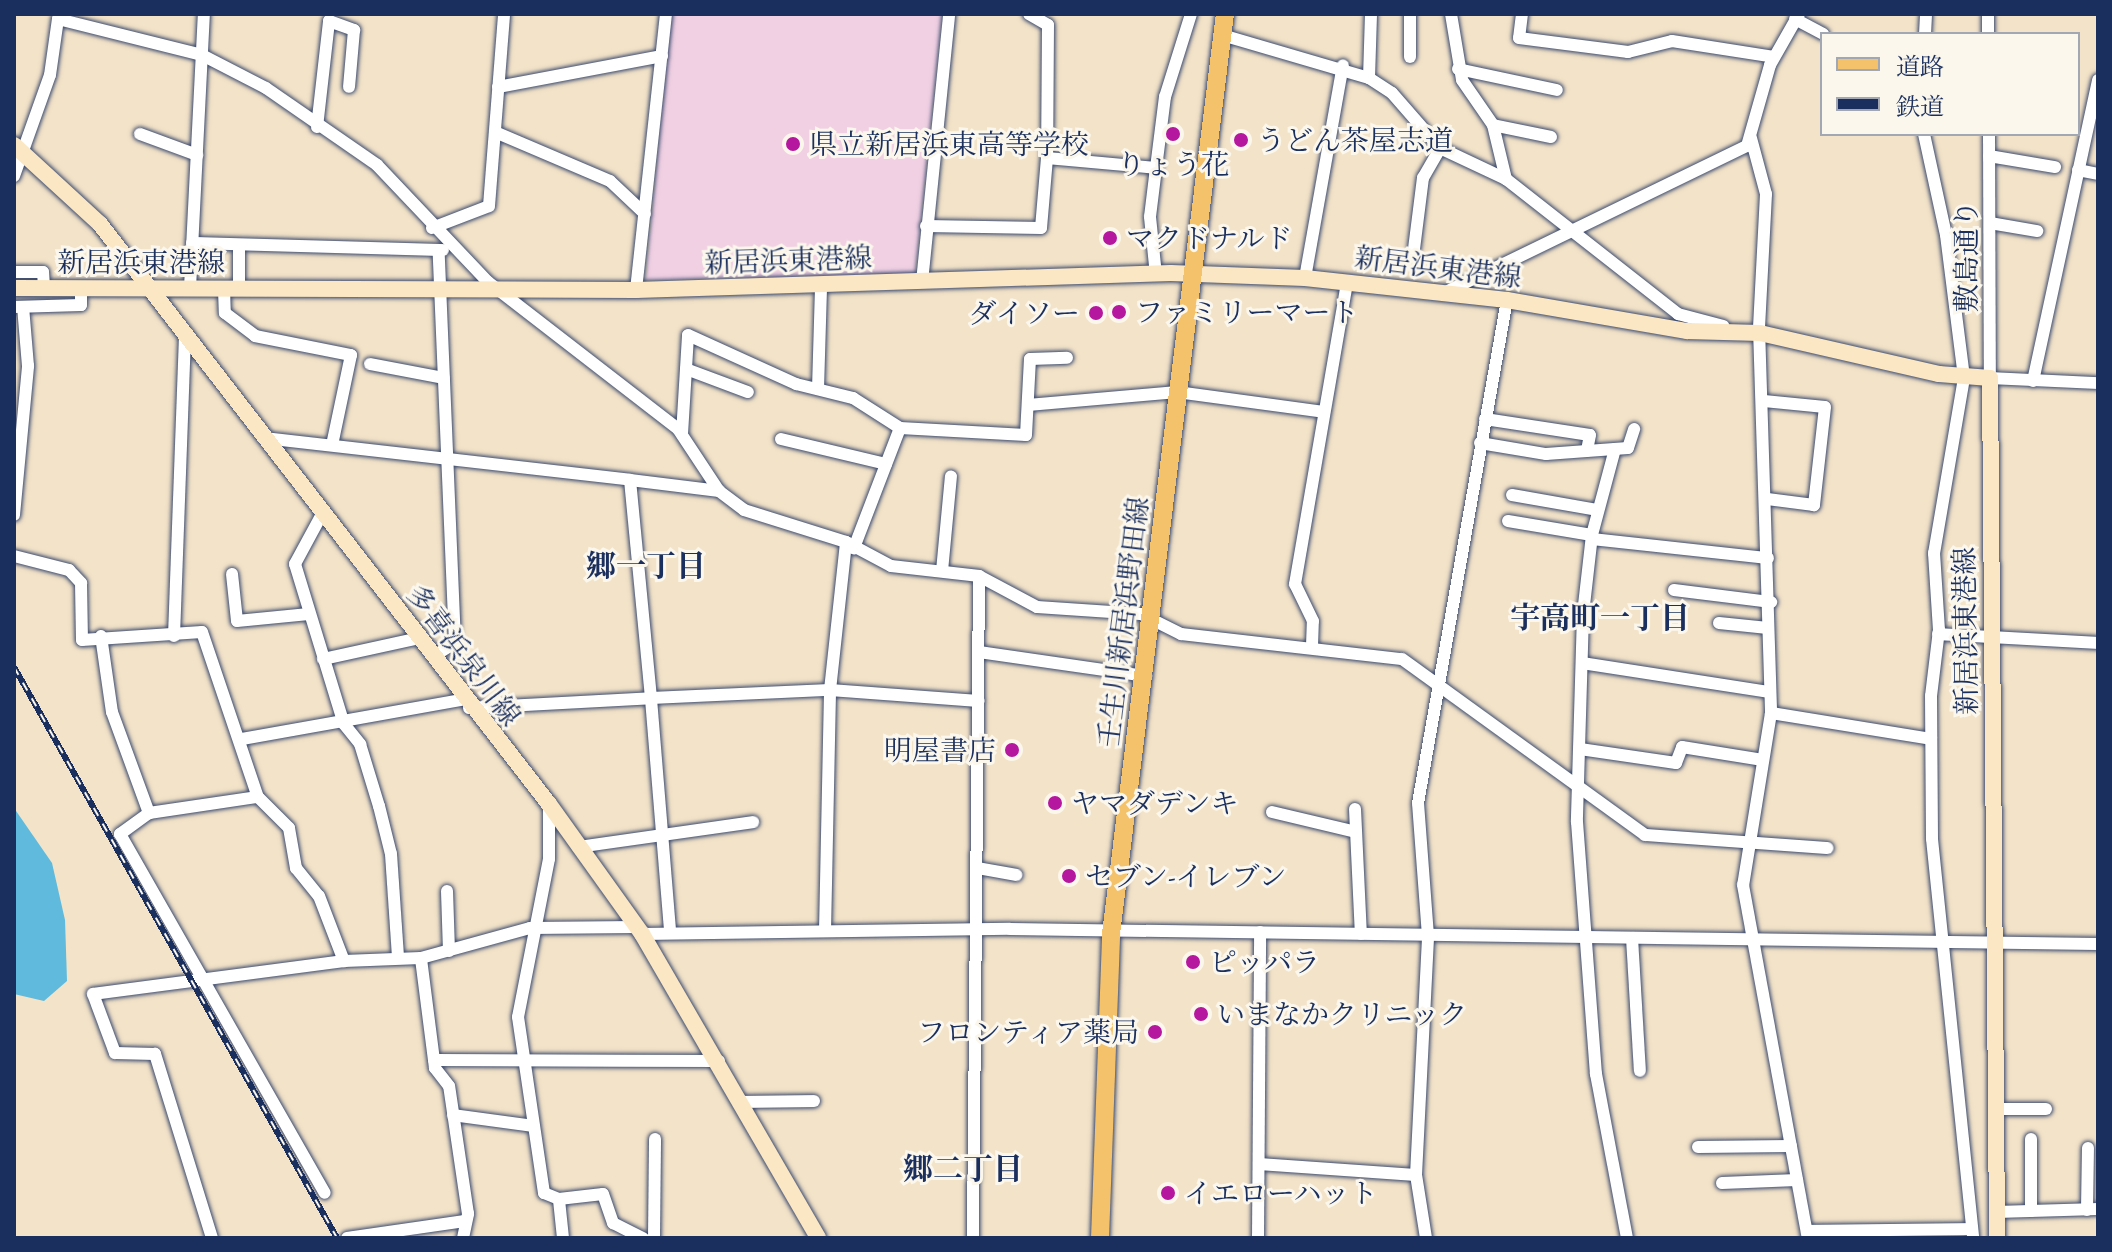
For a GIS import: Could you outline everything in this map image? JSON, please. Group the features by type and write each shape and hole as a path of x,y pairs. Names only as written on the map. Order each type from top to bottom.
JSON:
{"main road":[{"name":"壬生川新居浜野田線","path":"1100,1238 1111,934 1146,676 1190,275 1225,14"},
{"name":"多喜浜泉川線","path":"17,147 100,224 185,339 434,656 465,704 549,804 639,930 743,1102 818,1238"},
{"name":"新居浜東港線","path":"14,288 636,290 1156,275 1305,278 1507,300 1687,331 1760,331 1964,378 1990,378 1997,1238"}],"street":[{"path":"190,288 204,14"},
{"path":"432,228 489,206 504,14"},
{"path":"636,290 666,14"},
{"path":"922,282 949,14"},
{"path":"926,226 1041,228 1047,158 1048,25 1029,14"},
{"path":"1156,275 1150,217 1165,97 1191,14"},
{"path":"1369,78 1371,14"},
{"path":"1410,14 1410,57"},
{"path":"1451,14 1458,69 1493,125 1506,179"},
{"path":"1522,14 1519,38 1628,52 1672,41 1774,57"},
{"path":"14,176 17,147 50,75 53,16 202,55 377,165 432,228 443,250 444,378 455,643 434,656"},
{"path":"1820,32 1797,16 1774,57 1751,138 1766,194 1760,331 1771,602 1768,628 1771,713 1743,885 1750,939 1808,1234 1972,1234 1940,943 1931,739 1938,634 1934,553 1964,378 1946,235 1924,136"},
{"path":"317,127 329,21 354,30 349,87"},
{"path":"1222,35 1343,65 1369,78 1440,148 1506,179 1575,229 1678,314 1760,331"},
{"path":"498,87 662,56"},
{"path":"1305,278 1343,65"},
{"path":"1458,69 1557,90"},
{"path":"2033,381 2098,80"},
{"path":"1493,125 1551,137"},
{"path":"495,132 610,181 645,214"},
{"path":"140,134 197,155"},
{"name":"敷島通り","path":"1989,136 1990,378"},
{"path":"1446,292 1751,138"},
{"path":"1414,249 1423,178 1440,148"},
{"path":"1989,156 2055,167"},
{"path":"1047,158 1156,168"},
{"path":"2078,170 2098,174"},
{"path":"1990,223 2037,231"},
{"path":"192,243 443,250 498,288 682,434 719,491 744,510 850,545 891,566 979,576 1037,607 1152,617 1181,634 1312,646 1402,659 1439,681 1579,793 1645,835 1750,845 1828,848"},
{"path":"239,245 225,313 255,336 351,355 332,445"},
{"path":"14,272 43,272 44,288"},
{"path":"1312,646 1313,621 1295,584 1347,282"},
{"path":"818,389 821,285"},
{"path":"14,515 28,366 19,307 81,305 81,287"},
{"path":"1426,1238 1416,1175 1428,936 1418,803 1507,300"},
{"path":"682,434 688,335 818,389 853,398 900,428 1026,435 1030,359 1067,358"},
{"path":"174,636 185,339"},
{"path":"370,364 444,378"},
{"path":"686,369 748,392"},
{"path":"1990,378 2098,383"},
{"path":"1028,405 1177,392 1324,412"},
{"path":"1764,401 1825,407 1814,505 1767,499"},
{"path":"1485,419 1590,435 1587,451"},
{"path":"825,931 830,690 850,545 900,428"},
{"path":"1480,443 1546,454 1615,449 1632,443 1634,429"},
{"path":"264,438 719,491"},
{"path":"781,439 886,464"},
{"path":"1615,449 1592,537 1582,663 1579,793 1596,1074 1627,1238"},
{"path":"942,571 951,476"},
{"path":"630,480 670,930"},
{"path":"1512,495 1597,510"},
{"path":"322,514 295,564 344,724 360,744 391,854 398,958"},
{"path":"1508,521 1592,537 1768,558"},
{"path":"15,553 69,570 81,583 82,640 101,636 174,636 202,632 242,739 258,797 289,828 296,868 319,896 344,961"},
{"path":"232,574 237,621 309,614"},
{"path":"973,1238 979,576"},
{"path":"1674,590 1771,602"},
{"path":"1719,623 1768,628"},
{"path":"1938,634 1991,634 2098,643"},
{"path":"101,636 112,712 149,813"},
{"path":"323,659 419,638"},
{"path":"979,652 1146,676"},
{"path":"1582,663 1770,692"},
{"path":"242,739 465,704 830,690 979,701"},
{"path":"1771,713 1931,739"},
{"path":"1580,749 1676,763 1682,747 1763,760"},
{"path":"258,797 149,813 120,834 325,1193"},
{"path":"549,804 549,859 530,928 518,1017 544,1193 559,1199 603,1194 613,1223 643,1238"},
{"path":"1355,809 1361,934"},
{"path":"1272,812 1356,832"},
{"path":"578,847 753,822"},
{"path":"977,868 1016,875"},
{"path":"447,891 449,951"},
{"path":"212,1238 155,1054 115,1053 93,994 202,975 344,961 421,958 530,928 1586,935 1995,946 2098,944"},
{"path":"1258,1238 1260,932"},
{"path":"1632,938 1640,1071"},
{"path":"421,958 434,1060 449,1086 465,1221 463,1238"},
{"path":"434,1060 719,1061"},
{"path":"743,1102 814,1101"},
{"path":"1996,1109 2046,1109"},
{"path":"453,1115 533,1126"},
{"path":"654,1238 655,1139"},
{"path":"2031,1139 2031,1211"},
{"path":"1698,1147 1791,1146"},
{"path":"1996,1212 2093,1210 2088,1148"},
{"path":"1259,1164 1416,1175"},
{"path":"1722,1183 1797,1180"},
{"path":"559,1199 563,1238"},
{"path":"347,1238 465,1221"}],"shaded area":[{"name":"県立新居浜東高等学校","path":"671,14 942,14 915,274 646,280"}],"water":[{"path":"14,808 52,863 65,920 67,981 44,1001 14,994"}],"railway":[{"path":"14,667 337,1238"}],"place":[{"name":"りょう花","path":"1173,134"},
{"name":"うどん茶屋志道","path":"1241,140"},
{"name":"県立新居浜東高等学校","path":"793,144"},
{"name":"マクドナルド","path":"1110,238"},
{"name":"ファミリーマート","path":"1119,312"},
{"name":"ダイソー","path":"1096,313"},
{"name":"明屋書店","path":"1012,750"},
{"name":"ヤマダデンキ","path":"1055,803"},
{"name":"セブン-イレブン","path":"1069,876"},
{"name":"ピッパラ","path":"1193,962"},
{"name":"いまなかクリニック","path":"1201,1014"},
{"name":"フロンティア薬局","path":"1155,1032"},
{"name":"イエローハット","path":"1168,1193"}],"district":[{"name":"郷一丁目","path":"646,566"},
{"name":"宇高町一丁目","path":"1600,618"},
{"name":"郷二丁目","path":"963,1169"}]}
